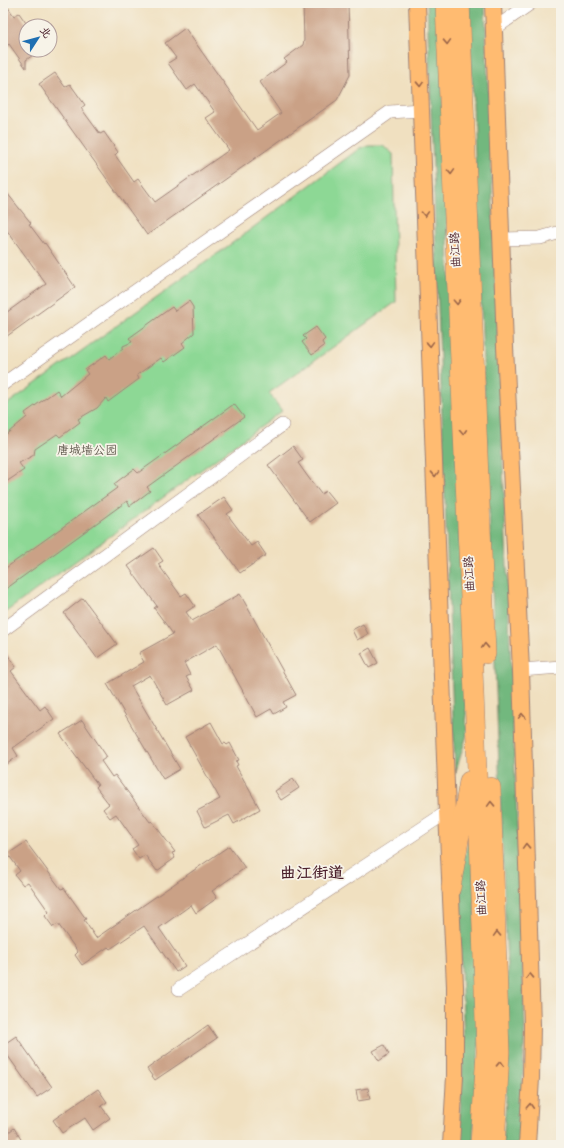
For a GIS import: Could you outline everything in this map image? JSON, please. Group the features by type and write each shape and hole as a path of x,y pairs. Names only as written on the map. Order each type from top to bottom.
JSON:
{"highway":[{"name":"曲江路","path":"446,3 452,198 476,741 486,1052 480,1145"},
{"name":"曲江路","path":"460,3 498,968 500,1052 495,1145"},
{"path":"451,888 476,741"}],"main road":[{"path":"417,3 447,812 455,986 455,1068 451,1145"},
{"path":"493,3 501,239 521,670 532,1025 531,1078 527,1145"}],"street":[{"path":"494,29 531,3"},
{"path":"3,384 390,112 421,110"},
{"path":"501,239 540,238 561,232"},
{"path":"3,630 282,426"},
{"path":"521,670 561,667"},
{"path":"179,989 447,812"}],"green space":[{"path":"427,3 439,3 467,735 455,774"},
{"path":"469,3 485,3 525,1027 520,1145 503,1145 508,1068 507,969"},
{"name":"唐城墙公园","path":"368,145 383,145 393,154 396,302 269,393 282,411 3,614 3,407 235,241 360,148"},
{"path":"472,823 479,1044 473,1145 458,1145 464,1045 458,888"}],"building":[{"path":"3,3 5,3 14,16 19,13 22,18 18,18 18,57 9,44 7,46 3,40"},
{"path":"303,3 348,3 350,75 337,100 147,235 39,84 55,73 65,87 70,84 85,105 81,108 100,134 104,132 118,152 115,155 134,182 138,179 155,202 229,150 206,118 215,112 195,84 187,90 168,63 176,58 165,43 185,28 257,130 281,113 260,82 287,62 284,59 303,45"},
{"path":"19,58 29,58 26,60 26,68"},
{"path":"3,188 31,223 29,224 44,244 45,243 75,287 3,339 3,315 46,284 3,225"},
{"path":"189,301 193,307 194,333 182,343 185,347 164,362 161,358 137,375 139,379 108,402 106,398 97,408 78,419 80,422 60,437 57,434 35,449 34,455 19,463 24,470 3,484 3,437 27,417 25,413 57,390 61,396 88,374 85,370 106,355 109,359 123,348 123,346 132,342 129,338 172,307 175,311"},
{"path":"316,327 325,339 322,342 324,346 312,355 302,342 306,339 303,336"},
{"path":"234,404 244,417 147,487 150,491 130,506 127,501 3,591 3,570 117,488 114,484 134,469 138,473"},
{"path":"293,446 303,460 298,463 308,477 321,494 326,491 336,503 310,522 268,465"},
{"path":"224,497 233,510 227,514 251,546 257,542 266,555 240,573 198,515"},
{"path":"154,548 163,561 158,564 181,596 186,593 195,606 186,612 192,621 240,594 296,695 283,702 286,707 274,714 271,709 257,717 217,644 184,663 190,675 186,677 194,690 167,705 150,675 131,686 180,769 163,779 107,684 144,662 139,653 173,634 154,608 157,606 128,566"},
{"path":"83,598 117,644 97,658 64,613"},
{"path":"363,624 368,634 357,640 352,630"},
{"path":"3,648 16,667 11,671 40,710 45,706 54,719 13,748 18,756 3,767"},
{"path":"370,648 378,663 369,668 361,653"},
{"path":"82,720 107,757 101,761 112,777 115,775 150,822 152,821 175,852 172,853 175,858 157,871 145,855 139,859 132,849 138,845 116,814 110,818 103,809 109,804 96,787 98,785 60,734"},
{"path":"211,722 223,744 225,743 227,745 230,743 239,760 236,761 238,765 236,766 260,809 234,824 229,815 205,827 197,811 220,799 185,737"},
{"path":"293,779 299,788 281,800 275,791"},
{"path":"26,842 61,889 64,888 86,919 84,920 96,938 229,846 245,868 212,891 217,898 196,913 191,905 159,928 185,966 176,972 144,926 110,949 108,947 82,965 75,955 78,952 58,924 53,927 45,916 49,912 28,882 23,885 15,875 20,871 8,854"},
{"path":"208,1025 217,1038 155,1080 147,1069"},
{"path":"16,1036 52,1087 37,1097 3,1049 3,1045"},
{"path":"384,1045 389,1054 379,1061 373,1051"},
{"path":"368,1088 370,1099 358,1101 356,1090"},
{"path":"98,1089 107,1102 101,1106 110,1118 93,1130 85,1118 62,1133 53,1120"},
{"path":"3,1123 9,1132 14,1128 22,1141 16,1145 3,1145"}],"district":[{"name":"曲江街道","path":"312,872"}]}
